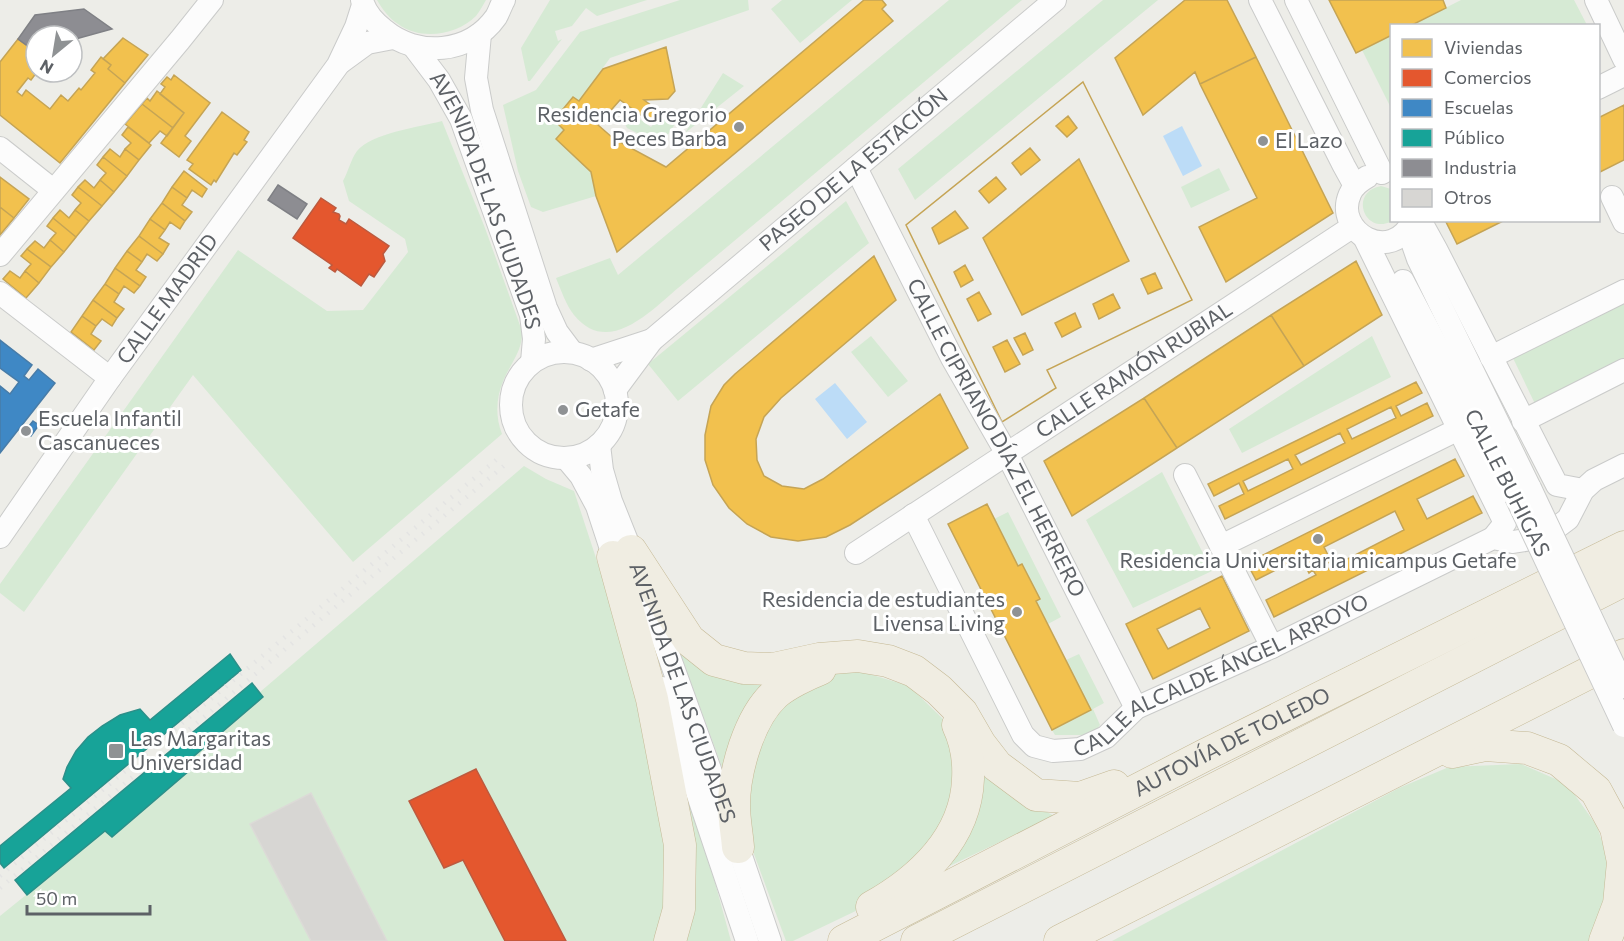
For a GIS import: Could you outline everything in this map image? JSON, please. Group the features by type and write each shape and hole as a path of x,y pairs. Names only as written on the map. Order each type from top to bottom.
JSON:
{"highway":[{"name":"AUTOVÍA DE TOLEDO","path":"844,941 1204,755 1624,547"},
{"path":"622,554 689,640 714,660 744,668 773,669 819,659 858,656 888,661 914,671 939,690 962,713 980,744 997,766 1036,795 1080,798 1204,755"},
{"path":"622,554 680,845 679,909 670,941"},
{"name":"AUTOVÍA DE TOLEDO","path":"917,941 1624,580"},
{"path":"1060,941 1624,655"},
{"path":"728,853 740,762 754,721 775,694 809,673 858,656"},
{"path":"825,941 844,923 886,899 919,875 940,852 957,828 968,795 969,762 960,730 939,690"},
{"path":"1402,768 1456,750 1485,745 1527,748 1558,760 1596,791 1616,828 1623,862 1619,904 1605,941"}],"street":[{"path":"0,255 212,0"},
{"path":"363,2 376,23 393,38 414,47 437,49 460,45 480,34 496,17 504,0"},
{"name":"PASEO DE LA ESTACIÓN","path":"615,390 652,340 1055,0"},
{"path":"1260,0 1355,186"},
{"path":"1296,0 1387,174 1366,177 1355,186 1350,194 1347,207 1367,236 1505,523 1493,538 1513,542 1544,537 1568,519 1583,490 1594,480 1624,465"},
{"path":"1596,0 1624,59"},
{"name":"CALLE MADRID","path":"0,537 110,378 338,65 356,27 363,2"},
{"name":"AVENIDA DE LAS CIUDADES","path":"480,34 476,78 482,110 546,308 557,332 582,356"},
{"name":"CALLE MADRID","path":"338,65 367,43 393,38"},
{"name":"AVENIDA DE LAS CIUDADES","path":"414,47 439,80 461,118 531,315 534,339 532,362"},
{"path":"1600,87 1624,75"},
{"path":"0,148 53,190"},
{"name":"CALLE CIPRIANO DÍAZ EL HERRERO","path":"856,168 952,358 1007,454 1136,708"},
{"path":"1612,197 1624,222"},
{"path":"1414,224 1491,357 1557,485 1583,490"},
{"name":"CALLE RAMÓN RUBIAL","path":"856,553 1007,454 1367,236 1396,240 1414,224"},
{"name":"CALLE BUHIGAS","path":"1414,224 1418,259 1523,492 1624,726"},
{"name":"CALLE BUHIGAS","path":"1367,236 1523,492 1624,687"},
{"path":"1491,357 1624,291"},
{"path":"0,293 110,378"},
{"name":"PASEO DE LA ESTACIÓN","path":"582,356 652,340"},
{"path":"558,352 582,356 606,373 615,390 617,405 615,420 609,434 599,445 584,455 566,458 549,457 534,449 521,438 513,423 510,406 512,389 520,374 532,362 544,355 558,352"},
{"path":"1524,420 1624,370"},
{"path":"1221,546 1459,429"},
{"name":"AVENIDA DE LAS CIUDADES","path":"599,445 602,471 622,554 658,677 728,853 770,941"},
{"name":"AVENIDA DE LAS CIUDADES","path":"566,458 581,476 622,554"},
{"path":"1185,475 1272,647"},
{"name":"CALLE ALCALDE ÁNGEL ARROYO","path":"913,515 1023,735 1034,746 1053,751 1080,748 1106,737 1136,708 1272,647 1493,538"},
{"name":"AVENIDA DE LAS CIUDADES","path":"728,853 747,941"}],"green space":[{"path":"377,0 486,0 476,16 459,28 438,34 428,34 417,33 398,24 386,14"},
{"path":"550,0 647,0 597,16 586,8 572,26 555,31 558,41 562,39 528,81 521,48"},
{"path":"680,0 748,0 749,10 610,58 579,101 573,97 554,120 564,130 556,139 591,172 596,196 543,212 531,207 518,171 503,105 536,90 580,32"},
{"path":"782,0 852,0 800,43 771,9"},
{"path":"949,0 1022,0 646,315 617,331 602,332 588,327 574,315 556,278 610,258 618,275"},
{"path":"1103,0 1158,0 915,200 898,169"},
{"path":"1461,0 1574,0 1586,24 1414,24"},
{"path":"1390,36 1390,106 1362,50"},
{"path":"723,73 744,86 685,133"},
{"path":"628,111 651,127 659,117 675,124 661,145 627,128 624,119"},
{"path":"442,121 485,228 522,331 519,350 499,393 497,413 502,434 353,562 193,375 24,612 0,593 0,584 238,250 327,311 363,310 408,252 405,239 349,201 343,181 355,154 364,145 384,135"},
{"path":"1219,168 1230,190 1191,208 1181,187"},
{"path":"1381,186 1390,189 1390,222 1374,223 1368,218 1363,204 1365,196 1371,190"},
{"path":"846,201 869,243 678,401 648,364"},
{"path":"1624,297 1624,365 1537,408 1512,356"},
{"path":"871,336 908,381 888,397 851,352"},
{"path":"1372,336 1391,377 1242,453 1229,429"},
{"path":"524,466 574,491 617,622 699,824 731,941 0,941 0,916 105,831 113,837 190,770 186,763 263,697 260,692"},
{"path":"1162,472 1212,571 1133,608 1086,520"},
{"path":"1008,512 1061,617 1048,624 1036,601 1040,599 1022,564 1018,566 994,519"},
{"path":"676,642 856,670 909,686 941,717 999,784 1054,816 793,941 786,941"},
{"path":"1079,654 1104,703 1093,709 1100,725 1093,735 1055,735 1052,730 1091,710 1066,660"},
{"path":"1521,764 1567,784 1597,826 1615,882 1594,941 1112,941 1399,788 1449,767"}],"water":[{"path":"1182,126 1202,166 1183,176 1163,136"},
{"path":"835,383 867,422 847,439 815,399"}],"building: Viviendas":[{"name":"Residencia Gregorio Peces Barba","path":"864,0 882,0 886,5 882,9 893,21 617,252 596,196 591,172 556,139 564,130 554,120 573,97 579,101 603,69 666,47 675,91 668,99 644,100 656,109 657,115 652,123 620,100 598,125 614,139 666,167"},
{"path":"1185,0 1227,0 1256,57 1200,84 1195,72 1143,115 1115,58"},
{"path":"1329,0 1443,0 1446,8 1414,24 1390,24 1390,36 1356,53"},
{"path":"123,38 148,55 125,83 108,69 111,65 103,59"},
{"path":"18,39 24,43 24,83 17,92 22,96 26,90 50,109 61,95 68,101 79,88 81,90 95,73 91,70 101,57 111,65 108,69 125,83 60,163 0,115 0,62"},
{"name":"El Lazo","path":"1256,57 1333,213 1226,282 1199,227 1257,198 1200,84"},
{"path":"174,75 210,103 185,136 191,141 179,157 161,143 184,113 160,94 165,87 161,84 167,77 171,80"},
{"path":"1083,82 1192,300 1047,370 1056,388 1002,422 906,225","holes":["1068,116 1077,128 1067,137 1056,126","1030,148 1040,160 1021,175 1012,163","1079,159 1129,261 1022,315 983,238","996,177 1006,189 989,203 979,191","955,211 968,228 939,244 932,228","965,265 973,280 961,287 954,272","1155,273 1162,288 1148,294 1141,279","979,292 991,314 978,321 967,299","1113,294 1120,308 1099,319 1093,304","1075,313 1081,327 1062,337 1055,323","1025,333 1033,350 1023,355 1014,338","1007,340 1020,364 1005,372 993,347"]},
{"path":"1083,82 1192,300 1047,370 1056,388 1002,422 906,225"},
{"path":"157,91 184,113 173,128 142,104 147,98 150,101"},
{"path":"142,104 173,128 167,136 160,131 149,143 125,124"},
{"path":"1624,105 1624,160 1600,172 1600,117"},
{"path":"222,112 249,132 244,140 247,142 237,155 234,153 216,182 214,180 211,185 189,169 193,164 187,160"},
{"path":"128,127 151,145 139,160 125,149 131,143 122,135"},
{"path":"110,149 120,157 125,149 139,160 127,176 103,157"},
{"path":"103,157 127,176 114,192 100,180 106,173 97,165"},
{"path":"184,171 207,189 202,197 192,190 187,198 172,187"},
{"path":"0,177 29,199 14,218 0,207"},
{"path":"85,180 94,188 100,180 114,192 102,206 78,187"},
{"path":"78,187 102,206 89,221 75,210 81,203 72,195"},
{"path":"172,187 187,198 182,205 192,212 185,221 162,203"},
{"path":"162,203 185,221 180,229 170,222 165,230 150,219"},
{"path":"0,207 14,218 0,235"},
{"path":"60,210 69,218 75,210 89,221 76,237 53,218"},
{"path":"53,218 76,237 64,252 50,240 56,233 47,226"},
{"path":"150,219 165,230 159,238 169,244 163,254 139,236"},
{"path":"1446,222 1501,222 1457,244"},
{"path":"139,236 163,254 157,261 147,254 142,262 127,251"},
{"path":"50,240 64,252 51,267 27,249 35,241 44,248"},
{"path":"27,249 51,267 39,283 25,271 31,264 21,256"},
{"path":"127,251 142,262 136,270 146,277 140,286 115,268"},
{"path":"874,256 896,300 781,398 764,417 756,439 757,460 764,476 782,486 804,489 823,479 940,394 968,448 850,525 826,537 798,541 771,537 747,524 729,508 713,485 705,460 705,435 711,406 724,385 735,374"},
{"path":"1356,261 1382,315 1304,366 1271,315"},
{"path":"115,268 140,286 134,293 124,286 119,294 105,284"},
{"path":"10,271 20,278 25,271 39,283 26,298 3,279"},
{"path":"105,284 119,294 114,302 124,309 117,318 93,300"},
{"path":"93,300 117,318 112,326 102,319 96,326 82,316"},
{"path":"1271,315 1304,366 1177,448 1144,398"},
{"path":"82,316 96,326 91,334 101,341 94,350 71,332"},
{"path":"1416,382 1422,393 1396,406 1401,416 1427,403 1433,416 1225,519 1219,506 1244,494 1239,483 1214,496 1208,484","holes":["1391,407 1396,418 1352,439 1347,429","1340,433 1345,443 1301,465 1295,455","1288,459 1293,469 1248,491 1243,481"]},
{"path":"1144,398 1177,448 1072,516 1044,461"},
{"name":"Residencia Universitaria micampus Getafe","path":"1455,459 1464,476 1417,499 1427,519 1473,496 1482,513 1274,617 1266,600 1316,575 1313,570 1309,573 1301,557 1256,580 1247,563","holes":["1395,511 1404,530 1328,569 1326,564 1331,561 1324,547"]},
{"name":"Residencia de estudiantes Livensa Living","path":"987,504 1018,566 1022,564 1040,599 1036,601 1091,710 1052,730 948,524"},
{"path":"1222,576 1249,631 1153,679 1126,624","holes":["1200,608 1210,628 1168,649 1157,629"]}],"building: Comercios":[{"path":"321,198 336,208 333,212 339,214 339,220 346,224 349,219 389,246 383,254 385,261 374,277 369,274 361,286 337,269 335,272 329,268 332,265 293,238"},
{"path":"476,769 566,941 505,941 463,860 444,868 409,801"}],"building: Escuelas":[{"path":"0,340 32,365 24,376 29,380 38,369 55,383 0,453 0,386 10,394 19,382 0,368"},
{"path":"33,421 39,425 31,436 25,431"}],"building: Público":[{"name":"Las Margaritas Universidad","path":"230,654 241,670 4,868 0,863 0,846 71,788 63,779 67,767 76,751 88,737 120,715 140,709 150,720"},
{"path":"252,683 263,697 186,763 190,770 112,837 105,831 27,895 15,880"}],"building: Industria":[{"path":"84,9 112,29 84,37 84,24 29,24 35,15"},
{"path":"24,31 24,43 18,39"},
{"path":"278,185 307,204 297,219 268,200"}],"building: Otros":[{"path":"311,793 387,941 311,941 250,824"}],"railway":[{"path":"0,876 496,460"},
{"path":"0,888 505,465"}],"place":[{"name":"Residencia Gregorio Peces Barba","path":"739,127"},
{"name":"El Lazo","path":"1263,141"},
{"name":"Getafe","path":"563,410"},
{"name":"Escuela Infantil Cascanueces","path":"26,431"},
{"name":"Residencia Universitaria micampus Getafe","path":"1318,539"},
{"name":"Residencia de estudiantes Livensa Living","path":"1017,612"},
{"name":"Las Margaritas Universidad","path":"116,751"}]}
